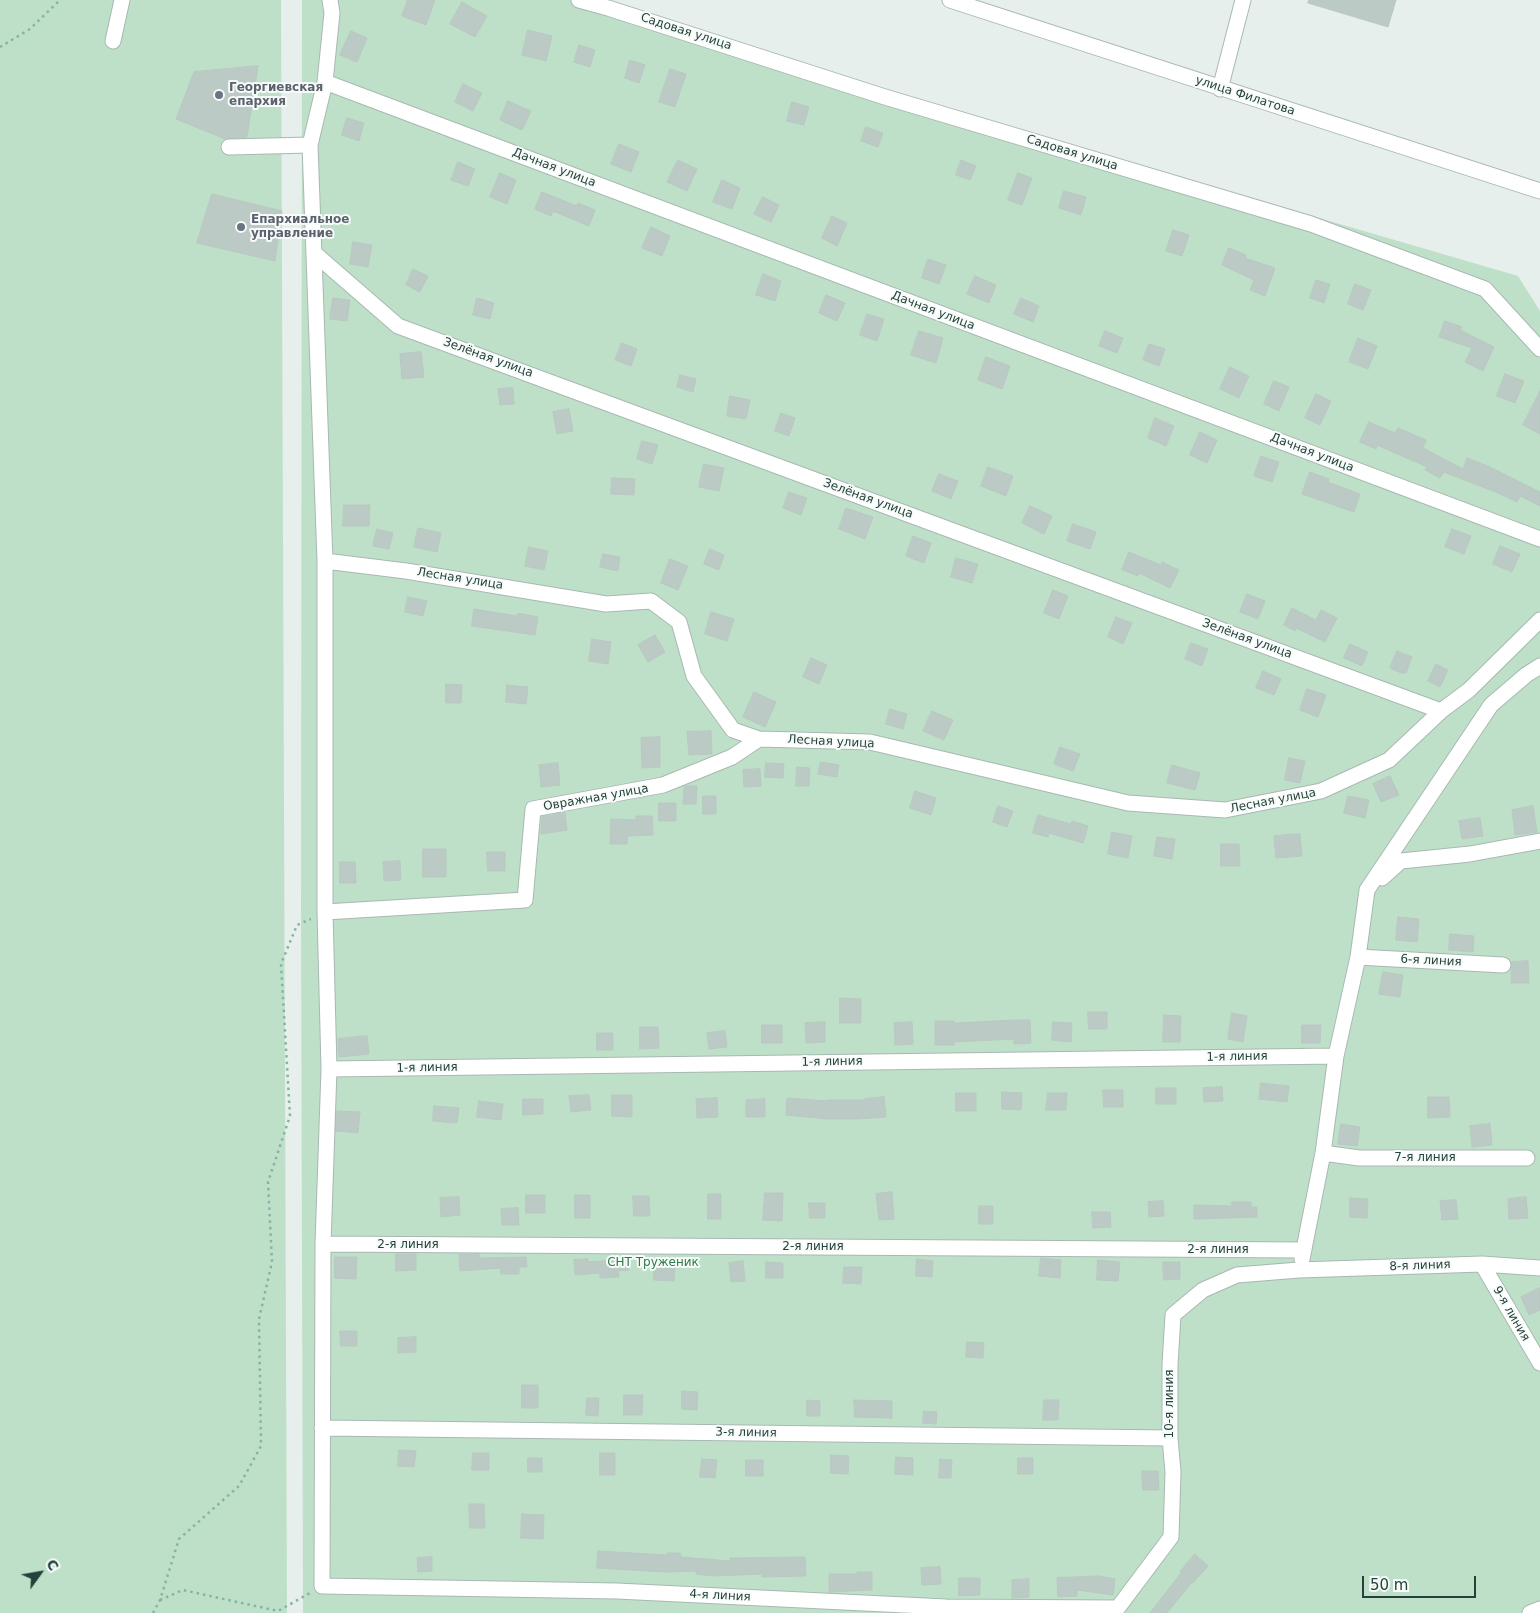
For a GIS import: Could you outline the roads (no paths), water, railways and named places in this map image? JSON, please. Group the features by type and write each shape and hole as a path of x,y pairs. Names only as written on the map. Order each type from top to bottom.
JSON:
{"street":[{"path":"113,41 122,0"},
{"path":"322,1428 323,1244 329,1069 325,912 326,561 310,145 325,82 332,13 330,0"},
{"name":"Садовая улица","path":"580,0 618,10 885,97 1311,224 1485,289 1540,349"},
{"name":"улица Филатова","path":"950,0 1220,89 1540,191"},
{"path":"1220,89 1243,0"},
{"name":"Дачная улица","path":"325,82 1540,539"},
{"path":"229,147 310,145"},
{"name":"Зелёная улица","path":"314,253 398,326 1441,711"},
{"name":"Лесная улица","path":"326,561 406,571 606,604 651,601 679,622 694,676 733,730 759,739 870,742 1128,803 1225,810 1321,791 1390,760 1441,711 1468,690 1540,620"},
{"path":"1299,1270 1323,1153 1336,1056 1358,957 1367,890 1491,705 1526,675 1540,666"},
{"name":"Овражная улица","path":"325,912 525,900 533,809 663,785 732,757 759,739"},
{"path":"1367,890 1401,861 1470,854 1540,842"},
{"name":"6-я линия","path":"1358,957 1503,965"},
{"name":"1-я линия","path":"329,1069 1336,1056"},
{"name":"7-я линия","path":"1323,1153 1359,1158 1526,1158"},
{"name":"2-я линия","path":"323,1244 1304,1250"},
{"name":"8-я линия","path":"1299,1270 1482,1264 1540,1268"},
{"name":"9-я линия","path":"1482,1264 1540,1363"},
{"name":"10-я линия","path":"1116,1611 1171,1537 1173,1472 1170,1438 1170,1366 1173,1315 1203,1290 1237,1275 1299,1270"},
{"name":"3-я линия","path":"322,1428 1170,1438"},
{"name":"4-я линия","path":"322,1428 322,1586 617,1591 944,1610 1116,1611"},
{"path":"1530,1613 1540,1609"}],"place":[{"name":"Георгиевская епархия","path":"219,95"},
{"name":"Епархиальное управление","path":"241,227"}],"park label":[{"name":"СНТ Труженик","path":"653,1263"}]}
